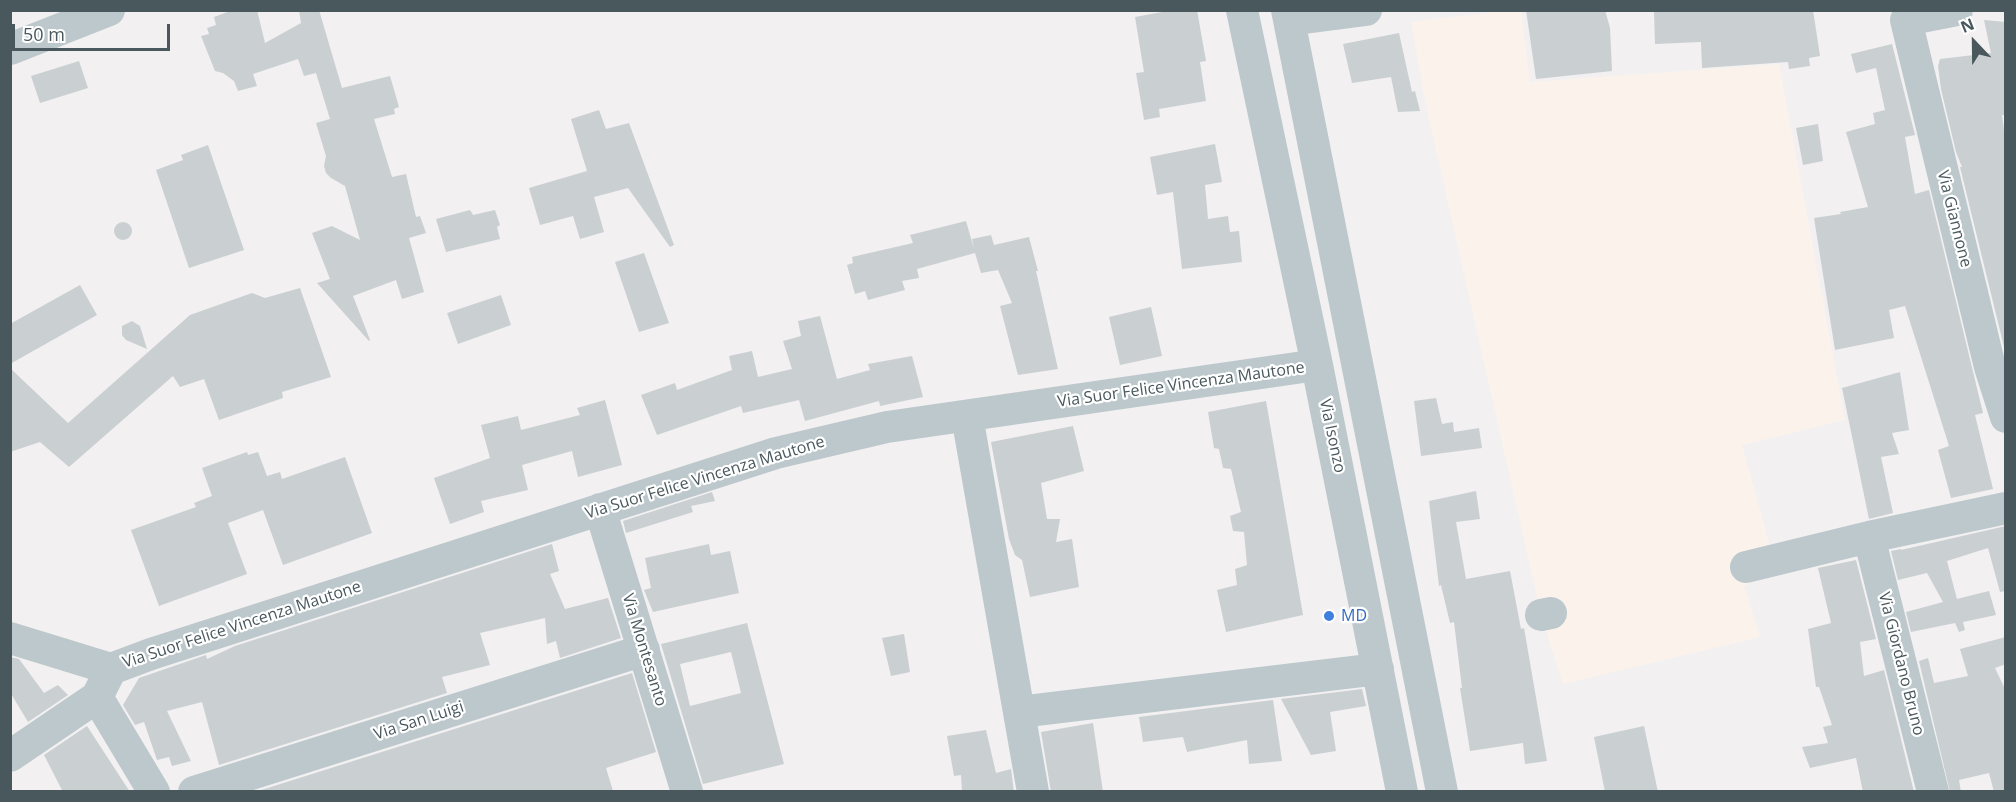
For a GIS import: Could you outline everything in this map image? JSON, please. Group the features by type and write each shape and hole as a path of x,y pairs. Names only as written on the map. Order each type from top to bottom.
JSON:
{"street":[{"path":"10,49 109,10"},
{"name":"Via Isonzo","path":"1242,10 1341,482 1402,792"},
{"path":"1366,10 1288,15 1442,792"},
{"path":"1896,15 1957,10"},
{"name":"Via Giannone","path":"1896,15 1998,365 2006,417"},
{"name":"Via Suor Felice Vincenza Mautone","path":"111,669 151,654 776,453 887,427 1317,365"},
{"path":"968,416 1033,792"},
{"path":"1341,482 1361,489 1373,484 1380,474"},
{"path":"1348,519 1355,509 1367,504 1378,505 1386,512"},
{"path":"1746,567 1869,537 2006,508"},
{"name":"Via Montesanto","path":"600,509 687,792"},
{"name":"Via Giordano Bruno","path":"1869,537 1934,792"},
{"path":"10,638 111,669 97,697 10,756"},
{"name":"Via San Luigi","path":"194,792 644,650"},
{"path":"1019,712 1378,669"},
{"path":"97,697 154,792"}],"shaded area":[{"path":"1501,11 1521,11 1530,82 1779,64 1845,420 1742,445 1777,571 1744,586 1760,637 1563,684 1541,615 1425,101 1411,22"}],"building":[{"path":"233,10 257,10 265,43 301,23 299,10 319,10 342,88 390,76 399,107 394,109 395,114 374,119 392,177 406,174 416,217 420,216 426,233 409,238 424,292 402,299 396,280 353,296 369,341 317,283 330,279 312,233 332,226 360,240 345,186 331,178 324,166 326,156 316,123 330,119 316,73 304,76 298,59 253,74 257,86 238,91 234,81 223,73 215,71 201,36 209,34 207,28 216,25 214,17"},
{"path":"1173,10 1197,10 1206,61 1200,62 1206,101 1159,109 1160,117 1144,120 1136,73 1144,72 1135,17"},
{"path":"1526,10 1605,10 1610,28 1612,71 1536,79"},
{"path":"1654,10 1813,10 1820,56 1809,58 1810,66 1789,69 1788,62 1702,68 1701,42 1655,44"},
{"path":"1984,20 2006,22 2006,115 2002,115 2006,146 2006,346 2004,347 1960,167 1962,167 1956,152 1941,89 1938,66 1940,59 1991,53"},
{"path":"1399,33 1412,92 1415,91 1420,111 1398,112 1391,77 1352,83 1343,44"},
{"path":"1892,44 1915,135 1905,137 1915,194 1929,190 1983,413 1975,415 1993,489 1951,498 1938,450 1949,446 1905,306 1889,310 1894,338 1835,350 1814,218 1868,207 1846,132 1875,124 1873,113 1885,110 1876,68 1856,73 1851,54"},
{"path":"79,61 88,88 40,103 31,76"},
{"path":"599,110 606,129 629,123 674,245 670,247 628,188 594,197 604,232 580,239 573,216 540,225 529,188 587,171 571,119"},
{"path":"1818,124 1823,161 1803,165 1796,128"},
{"path":"1215,144 1222,182 1205,185 1208,219 1228,216 1230,232 1239,231 1242,262 1182,269 1173,192 1157,195 1150,157"},
{"path":"208,145 244,250 189,268 156,170 183,160 181,155"},
{"path":"470,210 473,215 495,210 500,225 497,227 500,239 446,252 436,219"},
{"path":"966,221 974,249 972,239 991,235 994,245 1029,237 1058,369 1018,375 1000,306 1012,303 998,270 981,273 975,253 917,269 919,278 902,281 905,290 868,300 865,291 855,294 847,265 853,263 852,257 913,243 910,235"},
{"path":"123,222 129,225 132,231 129,237 123,240 117,237 114,231 117,225"},
{"path":"644,253 669,323 639,332 615,262"},
{"path":"80,285 97,315 10,364 10,324"},
{"path":"300,288 331,377 282,392 283,398 219,420 204,379 180,387 173,376 69,467 40,442 10,452 10,368 68,423 190,315 252,293 265,298"},
{"path":"501,295 511,325 458,344 447,313"},
{"path":"1151,307 1162,356 1120,365 1109,317"},
{"path":"820,316 837,379 870,370 868,364 912,356 923,397 880,406 879,401 805,421 799,400 743,413 741,406 657,435 641,395 675,383 677,390 732,370 729,356 752,351 758,377 792,369 783,341 801,336 798,321"},
{"path":"132,321 140,326 147,349 126,340 122,335 122,326"},
{"path":"1900,372 1909,430 1892,433 1899,454 1881,457 1893,513 1869,519 1842,388"},
{"path":"1436,398 1442,424 1453,422 1454,432 1479,428 1482,448 1421,456 1414,401"},
{"path":"605,400 622,465 578,477 572,451 522,465 528,490 481,501 484,512 450,524 434,478 490,458 481,425 518,416 521,430 580,415 577,408"},
{"path":"1266,401 1303,615 1226,632 1217,590 1237,585 1235,569 1247,565 1244,532 1233,531 1230,516 1241,512 1231,469 1223,468 1219,449 1214,448 1208,412"},
{"path":"1073,426 1084,471 1041,483 1047,519 1060,519 1056,542 1072,539 1079,587 1030,597 1022,560 1015,555 1009,539 991,442"},
{"path":"247,452 248,455 258,452 267,476 280,472 282,479 345,457 372,533 283,565 263,510 228,523 247,574 159,606 131,530 196,507 194,503 212,496 202,468"},
{"path":"1476,491 1480,519 1456,522 1466,579 1510,571 1521,629 1524,628 1547,761 1525,764 1523,743 1470,751 1460,688 1462,688 1454,622 1450,623 1441,585 1439,586 1429,501"},
{"path":"712,492 715,501 691,506 693,512 626,533 623,521"},
{"path":"2006,526 2006,591 2000,592 1988,548 1947,561 1957,599 1989,591 1996,615 1963,622 1965,630 1959,632 1955,623 1911,632 1906,612 1943,602 1927,573 1898,580 1891,551"},
{"path":"552,544 559,571 550,574 565,609 608,598 621,638 560,658 556,641 547,644 545,618 480,633 490,665 442,677 447,693 219,765 202,702 167,711 191,761 172,766 169,757 157,760 144,722 135,725 123,705 139,678 206,655 207,659 235,646"},
{"path":"709,544 711,555 730,551 739,593 653,612 644,590 651,588 645,558"},
{"path":"1856,560 1876,639 1860,642 1864,676 1884,670 1914,792 1863,792 1856,758 1810,768 1802,747 1828,743 1823,727 1832,725 1819,687 1816,687 1808,629 1831,623 1818,568"},
{"path":"747,623 784,764 703,784 661,644","holes":["731,652 741,693 690,706 680,664"]},
{"path":"904,634 910,672 891,676 882,638"},
{"path":"2006,637 2006,664 1995,668 2006,691 2006,792 1994,792 1989,773 1959,780 1961,792 1950,792 1919,661 1928,658 1934,683 1968,676 1960,649"},
{"path":"10,657 19,659 44,693 58,685 68,695 28,722 10,692"},
{"path":"632,673 656,752 606,768 613,791 255,792"},
{"path":"1362,689 1366,706 1330,712 1336,751 1311,755 1281,699"},
{"path":"1273,700 1282,761 1249,764 1247,740 1187,752 1183,737 1143,742 1139,717"},
{"path":"1093,723 1103,792 1051,792 1041,732"},
{"path":"87,726 130,792 63,792 44,755"},
{"path":"1644,726 1658,792 1605,792 1594,737"},
{"path":"986,730 996,773 1011,769 1014,792 962,792 961,775 954,776 947,736"}],"place":[{"name":"MD","path":"1329,616"}]}
